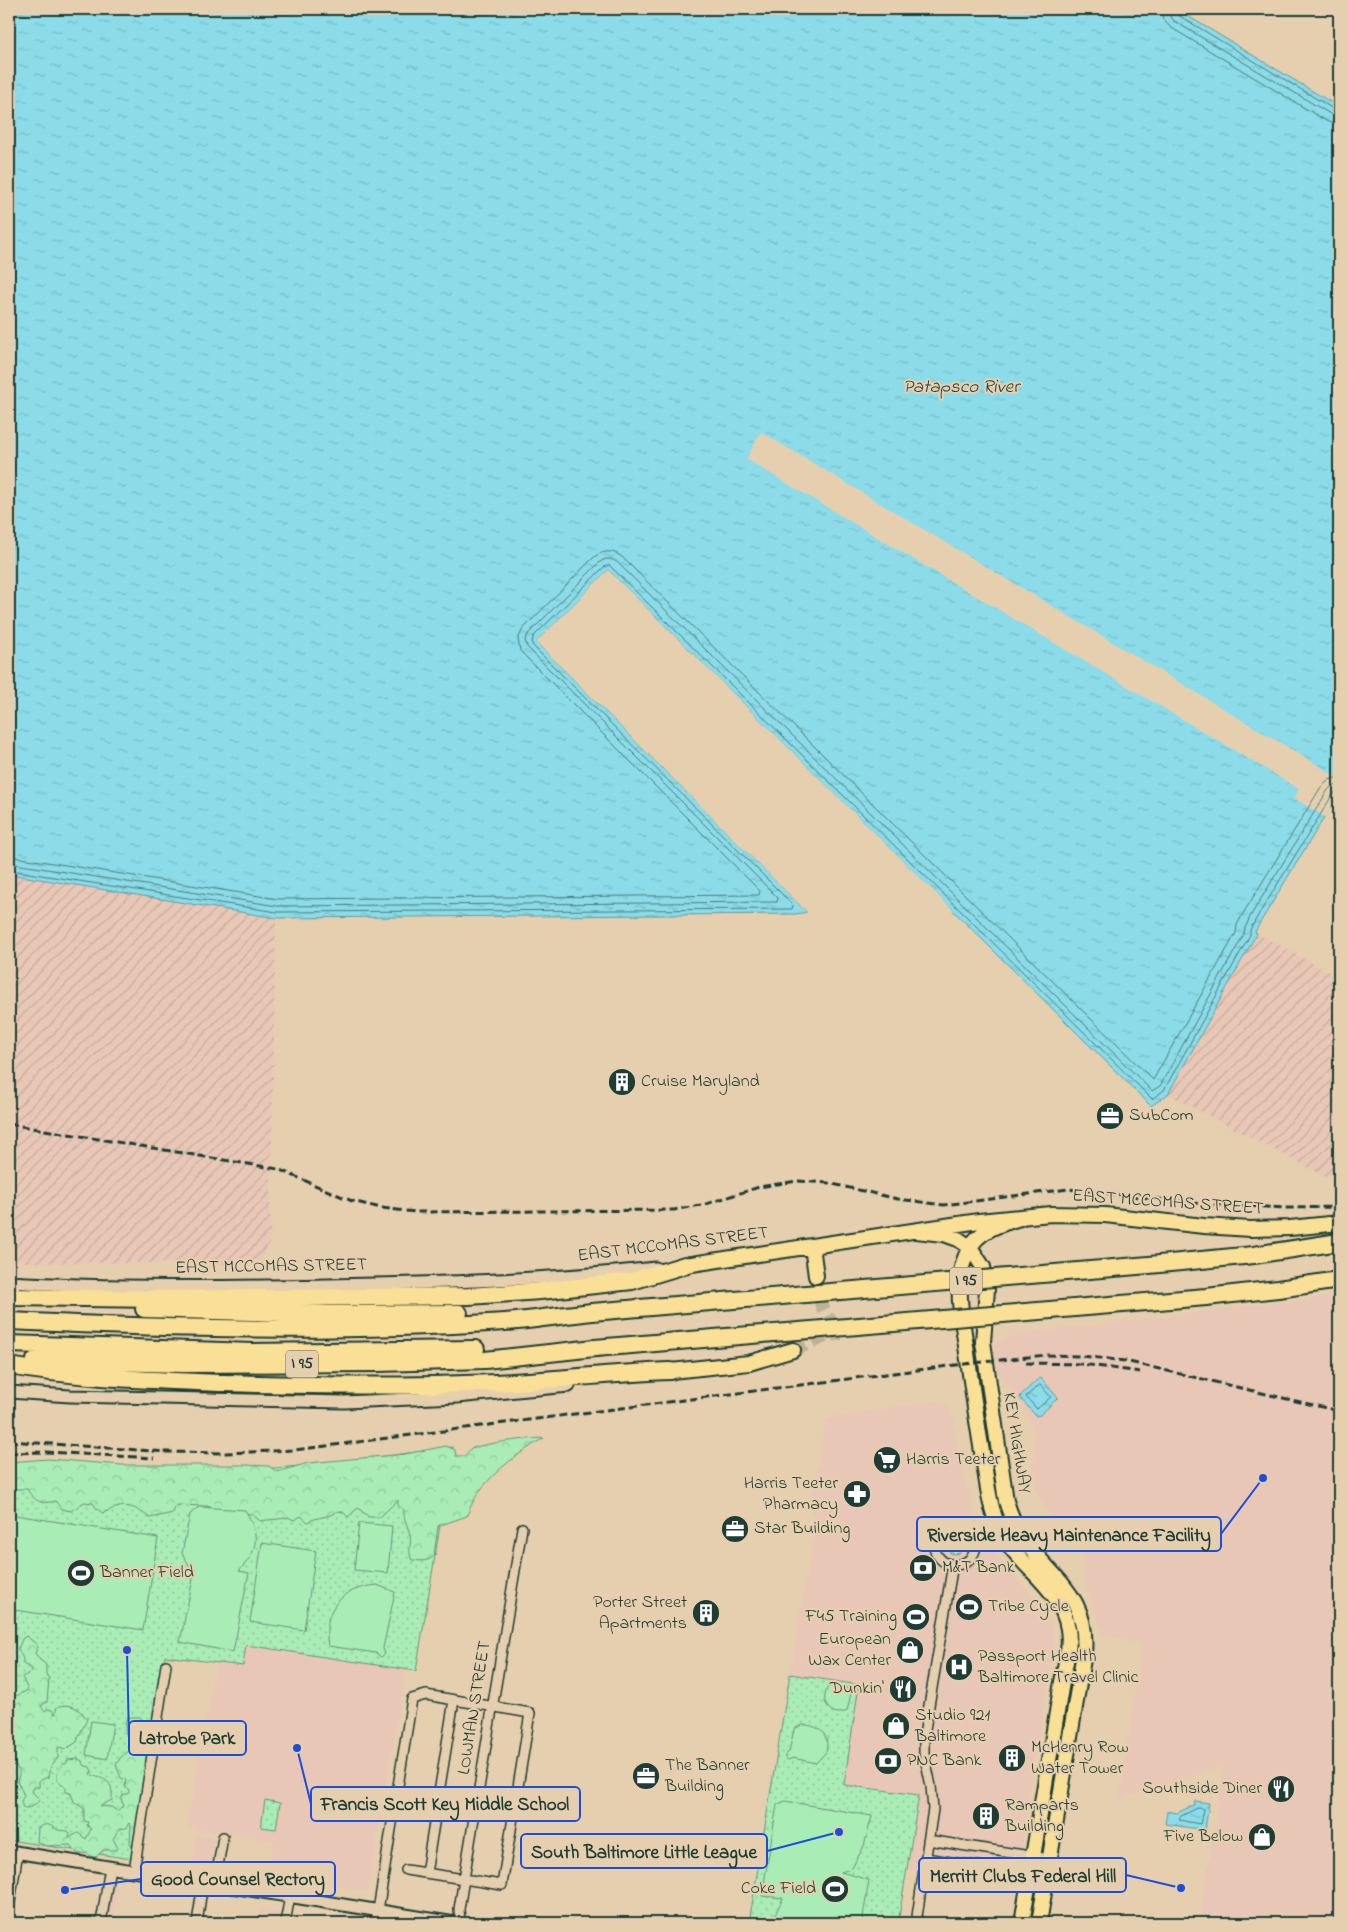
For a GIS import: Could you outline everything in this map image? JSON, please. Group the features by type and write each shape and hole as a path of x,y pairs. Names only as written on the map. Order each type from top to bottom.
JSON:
{"highway":[{"name":"I 95","path":"9,1321 154,1327 297,1329 507,1322 592,1312 1167,1264 1254,1255 1339,1242"},
{"path":"9,1297 170,1299 470,1296 632,1281 685,1265"},
{"name":"I 95","path":"9,1358 184,1364 360,1364 485,1360 595,1348 1206,1297 1339,1280"},
{"name":"I 95","path":"9,1302 276,1314 592,1312"},
{"name":"I 95","path":"9,1344 253,1352 595,1348"},
{"path":"9,1366 147,1380 375,1386 494,1383 671,1371"}],"main road":[{"name":"EAST MCCOMAS STREET","path":"685,1265 979,1221 1068,1214 1105,1215 1250,1229 1290,1228 1339,1223"},
{"name":"KEY HIGHWAY","path":"1022,1923 1068,1645 1068,1631 1059,1603 1012,1549 998,1527 992,1508 971,1384 960,1291 961,1273 970,1247 979,1236 989,1229 1023,1218"},
{"path":"916,1231 944,1234 970,1247"},
{"path":"812,1246 816,1276"},
{"name":"KEY HIGHWAY","path":"970,1247 980,1260 987,1281 983,1342 1006,1501 1019,1533 1027,1545 1065,1586 1077,1604 1084,1628 1084,1653 1039,1923"},
{"path":"671,1371 749,1363 793,1350"}],"street":[{"name":"EAST MCCOMAS STREET","path":"9,1282 203,1287 440,1283 566,1277 685,1265"},
{"path":"9,1392 70,1396 277,1402 383,1402 626,1379 671,1371"},
{"path":"953,1523 959,1523 970,1529 974,1534 976,1545 975,1551 968,1560 959,1564 953,1564 942,1560 938,1555 935,1550 935,1538 942,1528 953,1523"},
{"name":"LOWMAN STREET","path":"460,1923 459,1908 522,1528"},
{"path":"916,1923 933,1808 933,1798 924,1753 924,1734 953,1564"},
{"path":"134,1871 166,1665"},
{"path":"376,1923 412,1699 426,1695 530,1713 502,1885 406,1870"},
{"path":"426,1873 454,1700"},
{"path":"197,1923 200,1900 218,1866 223,1837"},
{"path":"928,1840 1050,1859"},
{"path":"9,1908 13,1851 455,1923"},
{"path":"925,1858 1047,1877"},
{"path":"101,1923 110,1867"},
{"path":"285,1923 290,1896"}],"shaded area":[{"path":"9,874 276,918 270,1241 259,1264 9,1262"},
{"path":"1257,933 1339,978 1339,1184 1168,1094"},
{"path":"1339,1295 1339,1923 1199,1923 1224,1766 1119,1799 1142,1644 1103,1634 1087,1588 1084,1561 1075,1545 1045,1508 1036,1490 1033,1475 1034,1433 1023,1405 997,1372 995,1347 997,1341 1036,1332"},
{"path":"935,1401 941,1402 950,1409 956,1427 961,1467 978,1525 991,1548 1016,1578 1039,1601 1051,1621 1055,1648 1032,1772 1018,1884 907,1869 919,1795 843,1785 859,1685 790,1674 816,1519 811,1513 812,1499 827,1419"},
{"path":"246,1645 406,1669 368,1891 267,1875 274,1841 187,1827 216,1662 242,1665"},
{"path":"196,1835 214,1838 210,1865 192,1862"},
{"path":"112,1885 119,1886 113,1923 106,1923"},
{"path":"260,1909 279,1912 277,1923 257,1923"}],"green space":[{"path":"544,1438 509,1461 488,1481 472,1503 467,1516 438,1526 434,1556 424,1561 412,1560 410,1535 404,1510 398,1506 398,1500 380,1517 369,1517 358,1508 348,1517 343,1512 338,1511 308,1522 301,1516 294,1520 288,1517 260,1521 252,1514 221,1512 208,1506 176,1505 173,1513 150,1518 128,1506 103,1513 93,1503 84,1502 71,1511 62,1509 55,1501 38,1501 27,1489 9,1489 9,1462 48,1459 122,1465 245,1465 269,1466 277,1472 308,1463 405,1454 446,1446 455,1450 456,1456 465,1456 471,1448 508,1441"},
{"path":"453,1447 416,1671 246,1645 243,1666 165,1656 131,1859 9,1840 9,1470 276,1468 335,1463"},
{"path":"199,1507 245,1510 255,1534 254,1549 239,1571 249,1573 233,1652 180,1642 195,1569 189,1565 182,1553 190,1514"},
{"name":"Banner Field","path":"9,1514 158,1538 143,1630 9,1609"},
{"path":"359,1523 392,1526 388,1573 354,1570"},
{"path":"955,1534 962,1537 965,1544 962,1551 955,1554 948,1551 945,1544 948,1537"},
{"path":"262,1543 316,1551 304,1630 250,1622"},
{"path":"377,1585 395,1592 383,1648 385,1654 381,1657 376,1653 328,1646 328,1621 331,1611 337,1603 353,1591"},
{"path":"26,1636 38,1647 35,1653 46,1665 46,1674 49,1678 47,1702 41,1706 44,1711 52,1710 55,1714 57,1707 66,1705 77,1709 87,1719 77,1742 66,1749 58,1747 58,1758 51,1766 48,1777 39,1781 39,1787 34,1787 32,1792 40,1799 33,1806 23,1808 21,1801 24,1795 17,1781 19,1770 15,1765 9,1767 9,1744 14,1727 9,1720 9,1697 28,1690 22,1677 32,1672 31,1668 23,1664 23,1659 18,1649 22,1639"},
{"path":"790,1674 859,1685 844,1785 919,1795 898,1923 749,1923"},
{"path":"829,1686 852,1689 847,1711 835,1712 827,1707 825,1697"},
{"path":"129,1717 140,1717 144,1721 155,1723 150,1734 152,1737 151,1741 138,1753 147,1752 149,1756 151,1799 147,1801 150,1806 149,1810 136,1825 138,1831 136,1845 132,1846 130,1843 131,1826 129,1823 126,1828 119,1829 113,1839 117,1846 116,1850 103,1850 96,1857 92,1857 87,1853 78,1854 70,1845 46,1846 37,1842 38,1828 44,1825 68,1831 70,1833 69,1838 78,1833 86,1839 91,1829 87,1825 88,1822 84,1821 84,1808 75,1803 70,1793 66,1792 66,1787 57,1780 57,1774 62,1765 67,1763 67,1760 79,1759 83,1765 90,1767 92,1771 90,1775 104,1779 110,1784 112,1800 100,1806 111,1807 117,1811 124,1806 121,1799 123,1795 129,1793 129,1790 125,1787 126,1780 121,1778 116,1764 122,1756 132,1749 125,1731 126,1719"},
{"path":"91,1721 113,1724 107,1759 86,1755"},
{"path":"803,1725 819,1729 825,1736 826,1752 816,1763 785,1758 785,1755 789,1752 794,1729"},
{"path":"265,1800 280,1803 276,1829 261,1827"},
{"path":"785,1801 872,1816 864,1846 852,1868 841,1872 869,1880 862,1923 771,1923 783,1898 762,1896 777,1805"}],"water":[{"name":"Patapsco River","path":"9,9 1176,9 1339,107 1339,793 1261,921 1255,932 1257,933 1168,1094 1151,1106 608,570 536,642 807,912 796,914 276,918 9,874"},
{"path":"1041,1378 1058,1398 1040,1415 1036,1416 1020,1398"},
{"path":"1195,1801 1209,1803 1205,1830 1165,1824 1167,1811 1177,1813 1194,1805"}],"pier":[{"path":"761,432 1339,778 1339,793 1325,817 1294,798 1299,789 746,459"},
{"path":"608,570 954,911 951,911 608,573 540,642 810,912 807,912 536,642"}],"tunnel":[{"path":"816,1276 820,1300 826,1314 835,1326 842,1331"},
{"path":"793,1350 825,1336 841,1333"}],"railway":[{"path":"9,1124 278,1169 352,1201 381,1208 415,1212 674,1210 706,1204 759,1187 797,1181 828,1183 898,1199 944,1205 1068,1189 1203,1204 1288,1208 1339,1207"},
{"path":"9,1441 167,1452 225,1453 295,1450 1046,1355 1082,1356 1125,1361 1339,1411"},
{"path":"1026,1363 1082,1364 1140,1372"},
{"path":"9,1453 46,1452 154,1458"}],"place":[{"name":"Cruise Maryland","path":"622,1082"},
{"name":"SubCom","path":"1110,1116"},
{"name":"Harris Teeter","path":"887,1460"},
{"name":"Riverside Heavy Maintenance Facility","path":"1263,1478"},
{"name":"Harris Teeter Pharmacy","path":"857,1494"},
{"name":"Star Building","path":"735,1529"},
{"name":"M&T Bank","path":"923,1568"},
{"name":"Banner Field","path":"81,1573"},
{"name":"Tribe Cycle","path":"969,1607"},
{"name":"Porter Street Apartments","path":"706,1613"},
{"name":"F45 Training","path":"916,1617"},
{"name":"Latrobe Park","path":"127,1650"},
{"name":"European Wax Center","path":"910,1650"},
{"name":"Passport Health Baltimore Travel Clinic","path":"959,1667"},
{"name":"Dunkin'","path":"903,1689"},
{"name":"Studio 921 Baltimore","path":"896,1726"},
{"name":"Francis Scott Key Middle School","path":"297,1748"},
{"name":"McHenry Row Water Tower","path":"1012,1758"},
{"name":"PNC Bank","path":"888,1761"},
{"name":"The Banner Building","path":"646,1776"},
{"name":"Southside Diner","path":"1281,1789"},
{"name":"Ramparts Building","path":"986,1816"},
{"name":"South Baltimore Little League","path":"839,1832"},
{"name":"Five Below","path":"1262,1837"},
{"name":"Merritt Clubs Federal Hill","path":"1181,1888"},
{"name":"Coke Field","path":"835,1889"},
{"name":"Good Counsel Rectory","path":"65,1890"}]}
